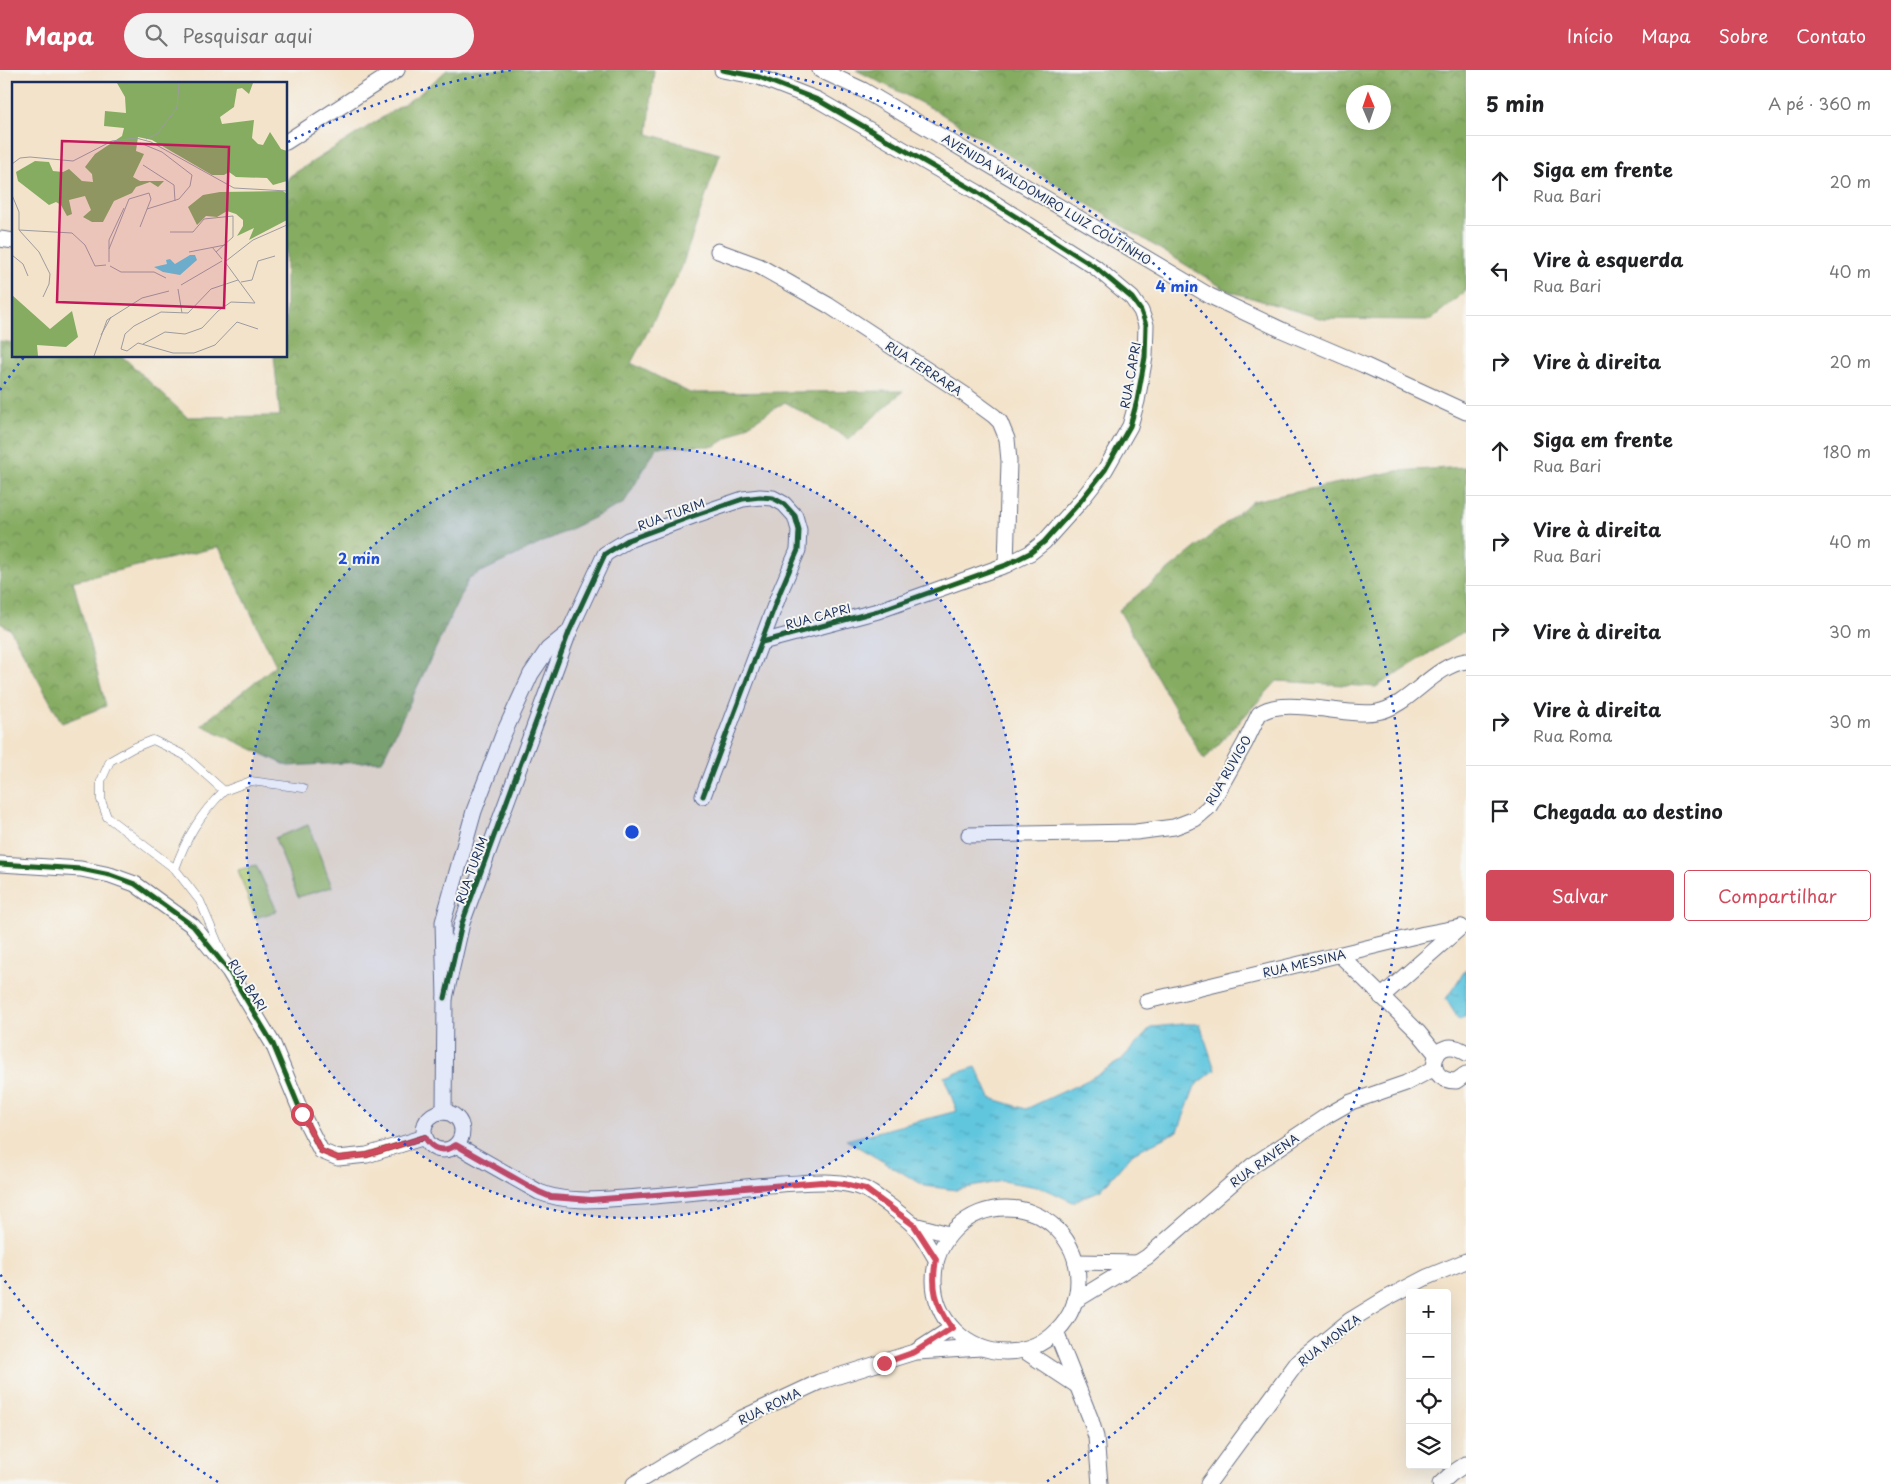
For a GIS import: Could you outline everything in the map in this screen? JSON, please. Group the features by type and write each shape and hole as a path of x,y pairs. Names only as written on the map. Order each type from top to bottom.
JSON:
{"street":[{"path":"288,141 397,70"},
{"name":"RUA CAPRI","path":"722,70 760,77 818,100 977,192 1095,267 1132,298 1141,311 1146,325 1145,357 1137,401 1130,426 1105,470 1079,503 1044,542 1030,554 1006,565 878,611 762,642"},
{"name":"AVENIDA WALDOMIRO LUIZ COUTINHO","path":"820,70 863,90 1210,296 1466,412"},
{"name":"RUA FERRARA","path":"718,251 759,266 828,305 964,394 994,416 1002,426 1007,439 1006,565"},
{"name":"RUA TURIM","path":"445,998 462,923 569,632 605,554 628,540 743,499 773,498 784,504 795,516 799,530 798,550 703,796"},
{"name":"RUA TURIM","path":"444,1112 445,998 443,922 474,811 503,735 531,674 548,649 569,632"},
{"name":"RUA RUVIGO","path":"969,835 1136,832 1174,827 1195,818 1209,806 1245,743 1259,714 1263,711 1273,708 1308,707 1376,713 1390,708 1450,666 1466,661"},
{"name":"RUA BARI","path":"0,864 81,869 110,875 135,884 193,926 229,971 273,1044 302,1114 321,1151 338,1158 367,1155 425,1137"},
{"path":"1382,997 1463,924"},
{"name":"RUA MESSINA","path":"1147,1001 1463,924"},
{"path":"1340,955 1418,1032 1439,1062 1449,1081 1464,1081"},
{"path":"1439,1062 1450,1046 1459,1048 1466,1053"},
{"name":"RUA RAVENA","path":"1075,1301 1147,1257 1253,1165 1351,1102 1406,1083 1439,1062"},
{"path":"444,1112 456,1116 460,1122 462,1134 456,1145 444,1150 432,1147 425,1137 425,1125 432,1115 444,1112"},
{"path":"456,1145 551,1197 591,1200 822,1182 844,1184 865,1189 914,1225 936,1259"},
{"path":"995,1208 1016,1208 1037,1214 1054,1226 1068,1243 1076,1262 1078,1283 1075,1301 1067,1318 1056,1332 1041,1342 1023,1350 1003,1352 984,1348 966,1340 952,1328 941,1313 935,1296 933,1277 936,1259 949,1234 975,1214 995,1208"},
{"path":"914,1225 949,1234"},
{"name":"RUA MONZA","path":"1208,1484 1297,1363 1349,1321 1385,1298 1466,1261"},
{"path":"1076,1262 1138,1263"},
{"name":"RUA ROMA","path":"915,1352 952,1328"},
{"path":"1056,1332 1096,1437 1100,1484"},
{"name":"RUA ROMA","path":"634,1484 742,1418 819,1382 915,1352 984,1348"},
{"path":"1023,1350 1076,1385"},
{"path":"1440,1484 1466,1464"}],"lane":[{"path":"224,791 184,755 153,740 110,760 101,781 101,800 107,817 175,869 200,900 229,971"},
{"path":"175,869 183,846 194,826 209,805 224,791 251,781 303,788"}],"green space":[{"path":"447,70 654,70 648,134 720,154 681,269 631,363 690,393 903,391 849,439 785,402 715,446 657,447 624,503 469,578 382,761 288,766 201,725 276,665 219,547 73,581 106,706 62,723 10,629 0,623 0,341 12,343 12,358 124,358 187,417 280,416 274,358 288,358 288,179 418,95"},
{"path":"856,70 1466,70 1466,291 1430,320 1323,319 1228,291 937,111"},
{"path":"1466,467 1466,633 1463,632 1376,687 1277,681 1204,760 1119,610 1253,501 1396,471"},
{"path":"308,825 332,887 298,897 275,838"},
{"path":"256,865 277,911 255,918 238,870"}],"water":[{"path":"1466,969 1466,1016 1459,1020 1446,999"},
{"path":"1200,1024 1215,1070 1195,1086 1178,1131 1133,1153 1101,1190 1073,1202 1043,1188 1002,1181 956,1190 925,1186 846,1140 957,1111 944,1077 976,1067 990,1098 1026,1109 1086,1081 1120,1061 1152,1027"}],"cycle path":[{"path":"722,70 759,77 818,100 977,192 1095,267 1132,298 1141,311 1146,325 1145,357 1137,401 1130,426 1105,470 1044,542 1030,553 1006,565 878,611 762,642"},
{"path":"445,998 462,923 569,632 605,554 628,540 743,499 773,498 784,504 795,516 799,530 798,550 780,592 703,796"},
{"path":"0,864 81,869 110,875 135,884 193,926 229,971 273,1044 302,1114 321,1151 338,1158 367,1155 425,1137"}],"route":[{"path":"302,1114 321,1151 338,1158 367,1155 388,1150 425,1137 432,1147 438,1149 444,1150 456,1145 551,1197 591,1200 822,1182 844,1184 865,1189 914,1225 936,1259 933,1277 935,1296 941,1313 952,1328 915,1352 884,1363"}]}
